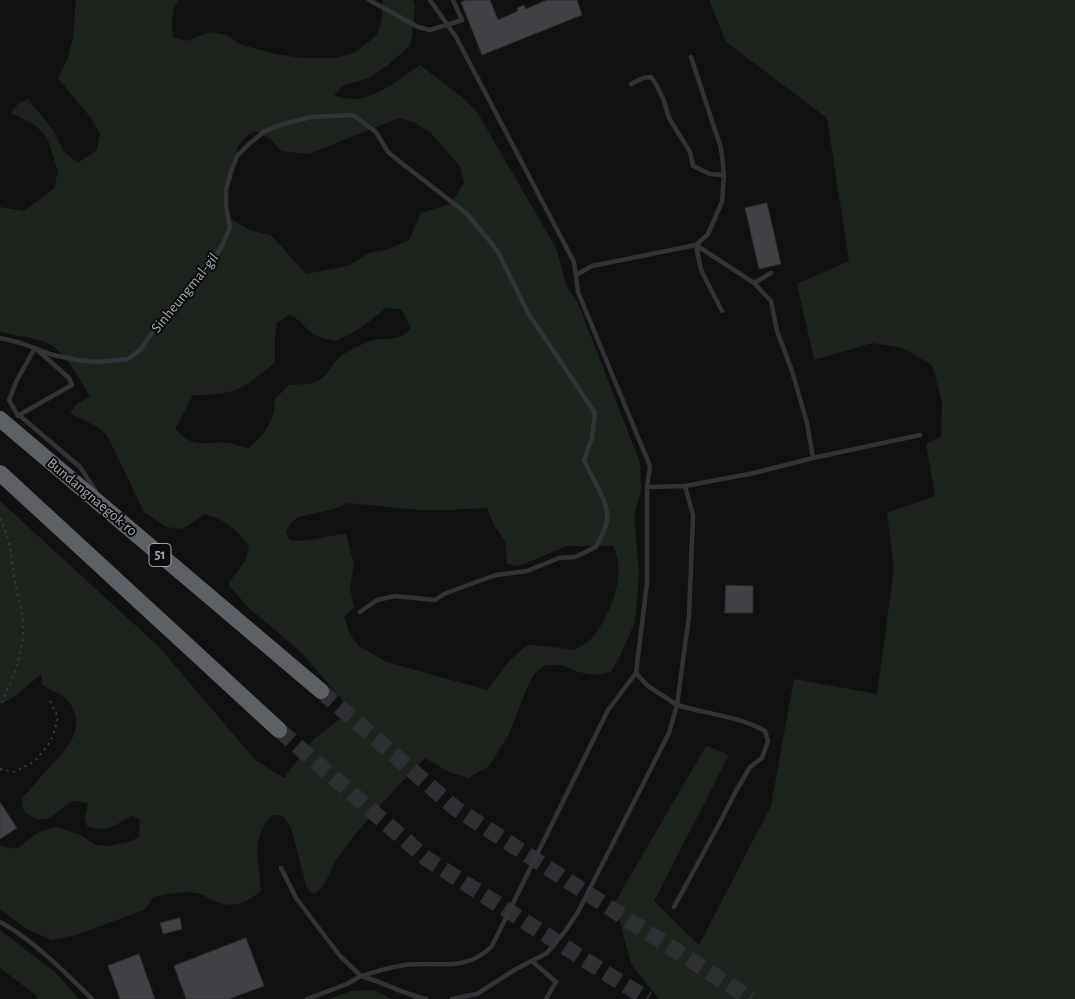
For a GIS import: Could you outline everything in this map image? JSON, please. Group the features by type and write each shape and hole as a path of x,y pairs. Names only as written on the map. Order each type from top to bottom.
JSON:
{"highway":[{"name":"Bundangnaegok-ro","path":"0,419 322,691"},
{"path":"0,473 279,730"}],"lane":[{"path":"369,0 418,27 430,30 448,26 462,20 453,0"},
{"path":"307,999 347,984 361,976 400,965 470,962 483,955 492,946 608,710 636,673 648,583 647,487 650,466 578,292 574,262 456,37 430,0"},
{"path":"576,275 592,266 696,245 708,234 722,202 724,174 721,148 691,57"},
{"path":"631,84 643,78 651,77 664,101 669,118 690,152 693,166 710,174 724,174"},
{"name":"Sinheungmal-gil","path":"0,338 53,355 96,362 128,358 141,349 160,320 214,259 223,244 230,227 226,206 226,189 237,156 249,144 265,131 280,124 311,117 353,115 376,132 388,152 466,213 489,240 499,254 528,314 595,413 592,438 584,460 601,495 606,510 607,522 596,547 575,557 559,558 527,571 496,575 444,594 434,600 396,596 377,600 360,612"},
{"path":"696,245 754,283 772,301 777,331 792,371 807,423 813,458"},
{"path":"696,245 701,270 722,311"},
{"path":"754,283 771,272"},
{"path":"18,416 72,385 69,378 35,348 17,380 9,400 18,416 80,467 108,510"},
{"path":"647,487 685,486 754,473 920,435"},
{"path":"452,999 476,994 516,969 533,962 547,953 566,930 578,912 669,733 677,705 689,616 693,514 685,486"},
{"path":"636,673 648,686 677,705 749,722 765,731 768,742 762,758 750,767 736,791 674,907"},
{"path":"281,868 296,898 340,956 361,976 426,999"},
{"path":"0,922 50,959 92,999"},
{"path":"533,962 556,982 546,999"}],"path":[{"path":"0,518 11,548 14,580 23,622 23,638 14,674 0,706"},
{"path":"0,769 14,772 35,761 48,744 54,733 58,717 49,699"}],"shaded area":[{"path":"76,0 178,0 173,13 173,37 186,41 210,32 226,35 242,45 276,54 302,58 336,58 356,52 377,35 382,20 383,0 413,0 415,6 412,37 409,46 388,65 369,78 342,86 334,96 354,99 372,95 420,65 462,97 477,112 556,248 567,288 578,303 640,463 641,489 634,516 639,573 635,622 619,658 611,672 595,675 578,672 562,665 545,665 534,674 509,734 489,766 468,778 449,772 425,758 358,831 335,861 321,888 313,894 307,888 291,828 283,816 273,815 266,823 258,841 257,850 261,891 249,899 234,905 221,903 202,895 188,892 154,897 144,910 73,936 52,940 25,928 0,909 0,846 17,849 39,832 56,827 81,835 95,845 109,846 129,842 139,837 140,820 133,815 116,825 101,829 87,826 85,816 88,803 76,801 70,803 49,818 43,819 37,819 29,815 23,808 22,798 67,748 72,740 76,723 75,713 70,703 64,697 42,684 41,674 17,695 0,705 0,501 160,648 255,760 284,778 314,739 349,712 345,703 302,653 248,607 228,584 246,560 249,546 239,534 224,522 204,514 183,529 166,527 144,512 105,433 70,413 76,405 90,396 63,356 53,346 35,339 0,332 0,207 24,211 54,189 58,171 47,137 35,125 11,113 18,104 28,99 53,130 64,152 78,163 97,150 100,134 91,118 58,78 69,56","holes":["399,118 413,122 431,133 460,166 464,183 450,204 421,213 409,240 389,249 369,253 348,266 306,274 271,235 252,231 229,218 229,182 234,157 246,137 255,131 270,138 281,151 308,154","386,308 401,309 411,328 402,336 373,340 350,350 337,360 324,377 316,382 289,385 274,400 271,421 248,449 229,443 195,442 188,440 175,429 193,395 220,394 238,389 275,363 277,323 289,315 315,335 337,341 362,327","348,503 419,510 487,508 494,525 505,541 507,564 519,566 567,546 613,546 619,569 615,595 605,619 587,642 575,650 527,645 509,661 487,690 387,662 360,647 350,635 344,617 354,608 350,587 354,565 346,534 297,541 290,540 286,533 290,524 298,517 334,509"]},
{"path":"709,0 1075,0 1075,999 659,999 631,964 615,902 706,746 729,755 654,901 699,945 771,806 794,679 877,694 894,569 887,513 935,496 926,444 941,437 942,402 932,365 903,348 872,343 814,360 797,284 849,261 827,118 726,42"},
{"path":"0,930 55,972 79,999 37,999 36,995 0,968"},
{"path":"373,990 392,999 329,999 351,991"}],"building":[{"path":"467,0 490,0 498,20 518,11 517,8 524,5 526,9 547,0 577,0 582,15 482,55 461,2"},
{"path":"767,203 781,264 759,269 745,208"},
{"path":"726,585 753,586 753,613 725,613"},
{"path":"0,802 17,828 0,839"},
{"path":"180,918 182,929 163,934 160,923"},
{"path":"246,938 264,986 229,999 186,999 174,966"},
{"path":"139,954 155,999 120,999 108,966"}],"tunnel":[{"path":"321,691 455,808 751,999"},
{"path":"279,730 427,859 648,999"}]}
